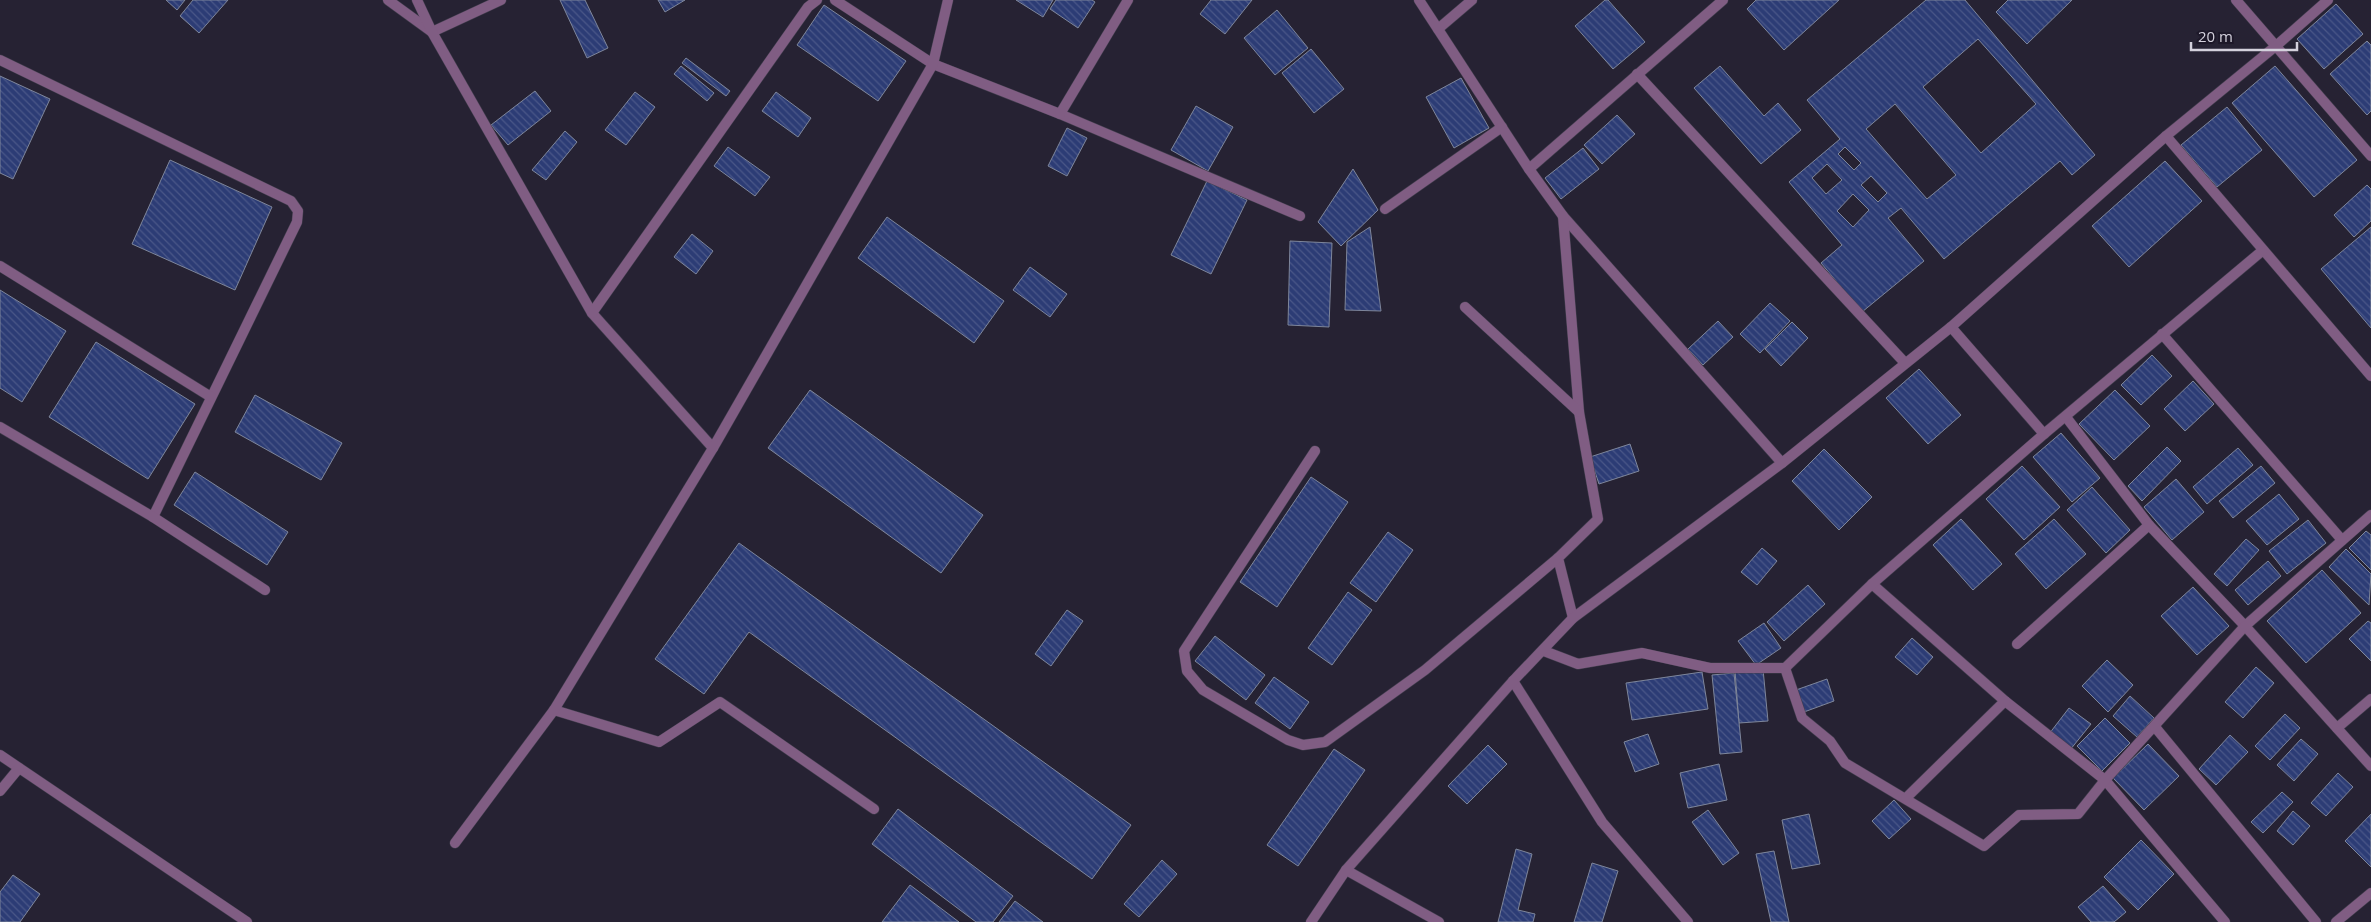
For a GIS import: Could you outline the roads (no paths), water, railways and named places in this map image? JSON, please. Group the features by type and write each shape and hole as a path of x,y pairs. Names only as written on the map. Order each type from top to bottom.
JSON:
{"street":[{"path":"388,0 432,32"},
{"path":"417,0 432,32 592,313 713,448"},
{"path":"432,32 501,0"},
{"path":"592,313 808,7 817,0"},
{"path":"835,0 933,64 1060,114 1300,216"},
{"path":"455,843 554,710 713,448 933,64 948,0"},
{"path":"1060,114 1128,0"},
{"path":"1419,0 1529,169 1563,216 1782,463"},
{"path":"1438,28 1472,0"},
{"path":"1529,169 1723,0"},
{"path":"2236,0 2277,45 2371,156"},
{"path":"1311,922 1346,870 1513,682 1573,618 1782,463 1951,327 2166,136 2277,45 2328,0"},
{"path":"0,60 291,201 298,211 297,222 153,517"},
{"path":"1637,74 1905,363"},
{"path":"1384,208 1502,127"},
{"path":"2166,136 2371,376"},
{"path":"1315,451 1184,651 1187,672 1204,690 1288,740 1303,745 1325,742 1425,670 1558,558 1598,519 1579,412 1563,216"},
{"path":"1544,651 1578,664 1642,653 1710,668 1785,668 1872,584 2044,434 2262,250"},
{"path":"0,266 212,397"},
{"path":"1466,307 1579,412"},
{"path":"1951,327 2044,434"},
{"path":"2162,334 2342,540"},
{"path":"2066,417 2149,525 2245,626 2371,766"},
{"path":"0,427 153,517 265,590"},
{"path":"1785,668 1802,718 1830,741 1845,762 1984,846 2019,815 2078,814 2105,780 2245,626 2371,514"},
{"path":"2017,644 2149,525"},
{"path":"1558,558 1573,618"},
{"path":"1872,584 2005,702 2105,780 2225,922"},
{"path":"1513,682 1602,822 1688,922"},
{"path":"2338,728 2371,699"},
{"path":"554,710 659,742 720,702 874,809"},
{"path":"1906,798 2005,702"},
{"path":"2155,727 2316,922"},
{"path":"0,755 247,922"},
{"path":"0,791 19,768"},
{"path":"1346,870 1439,922"},
{"path":"2336,922 2371,893"}]}
